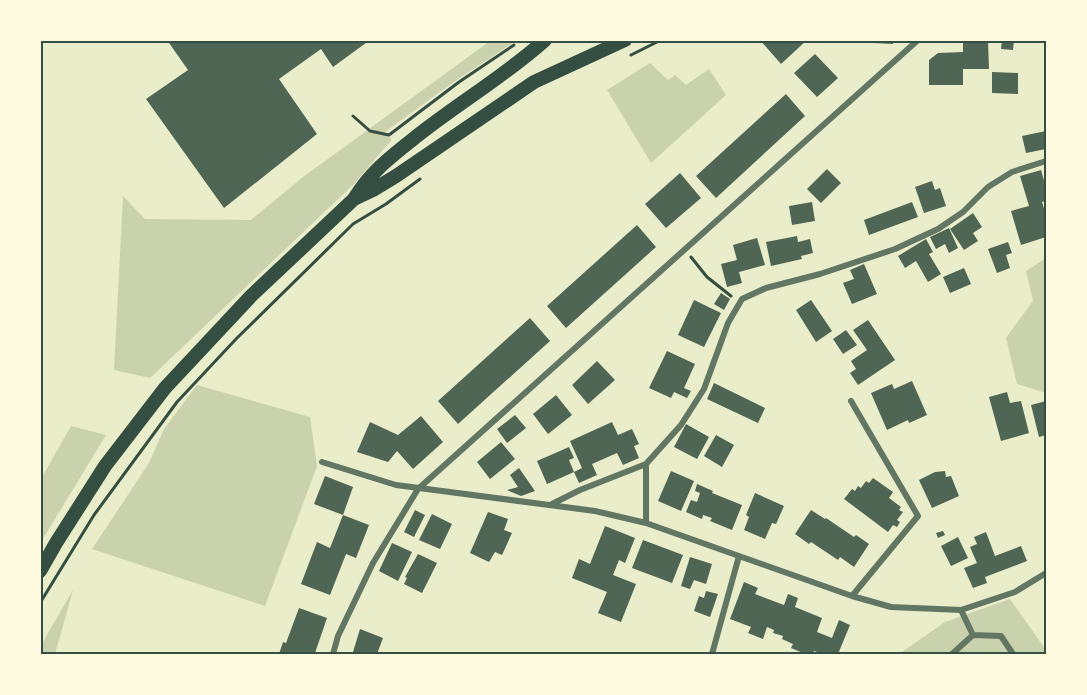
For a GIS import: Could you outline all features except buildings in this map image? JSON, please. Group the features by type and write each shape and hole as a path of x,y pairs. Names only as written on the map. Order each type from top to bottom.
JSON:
{"main road":[{"path":"40,571 105,466 165,388 250,296 354,199 381,164 430,125 530,54 545,40"},
{"path":"354,199 396,176 534,82 625,40"}],"street":[{"path":"333,654 338,636 373,563 418,489 918,40"},
{"path":"550,505 580,490 646,464 681,425 704,388 728,323 742,298 766,288 820,274 895,249 938,229 963,212 988,187 1012,172 1047,161"},
{"path":"851,401 918,516 852,596"},
{"path":"322,462 396,485 595,511 646,523 852,596 891,607 961,610 1015,592 1047,573"},
{"path":"646,464 646,523"},
{"path":"712,654 739,556"},
{"path":"961,610 973,635"},
{"path":"952,654 973,635 1001,636 1013,654"}],"path":[{"path":"624,58 661,40"},
{"path":"353,116 370,131 389,135 459,82 521,41"},
{"path":"40,603 94,515 177,402 236,339 353,224 386,204 427,174"},
{"path":"685,250 707,277 740,303"}],"green space":[{"path":"490,41 516,41 455,81 385,132 392,140 356,182 150,378 114,370 123,196 145,219 251,220 303,177"},
{"path":"650,63 668,80 675,75 686,85 709,69 726,95 651,163 607,90"},
{"path":"1046,258 1046,393 1017,384 1006,338 1033,301 1026,271"},
{"path":"197,385 310,417 317,466 265,606 92,549 149,463 164,429"},
{"path":"71,426 106,435 41,542 41,479"},
{"path":"73,590 55,654 41,654 41,645"},
{"path":"1010,599 1046,650 1046,654 899,654 945,622"}]}
